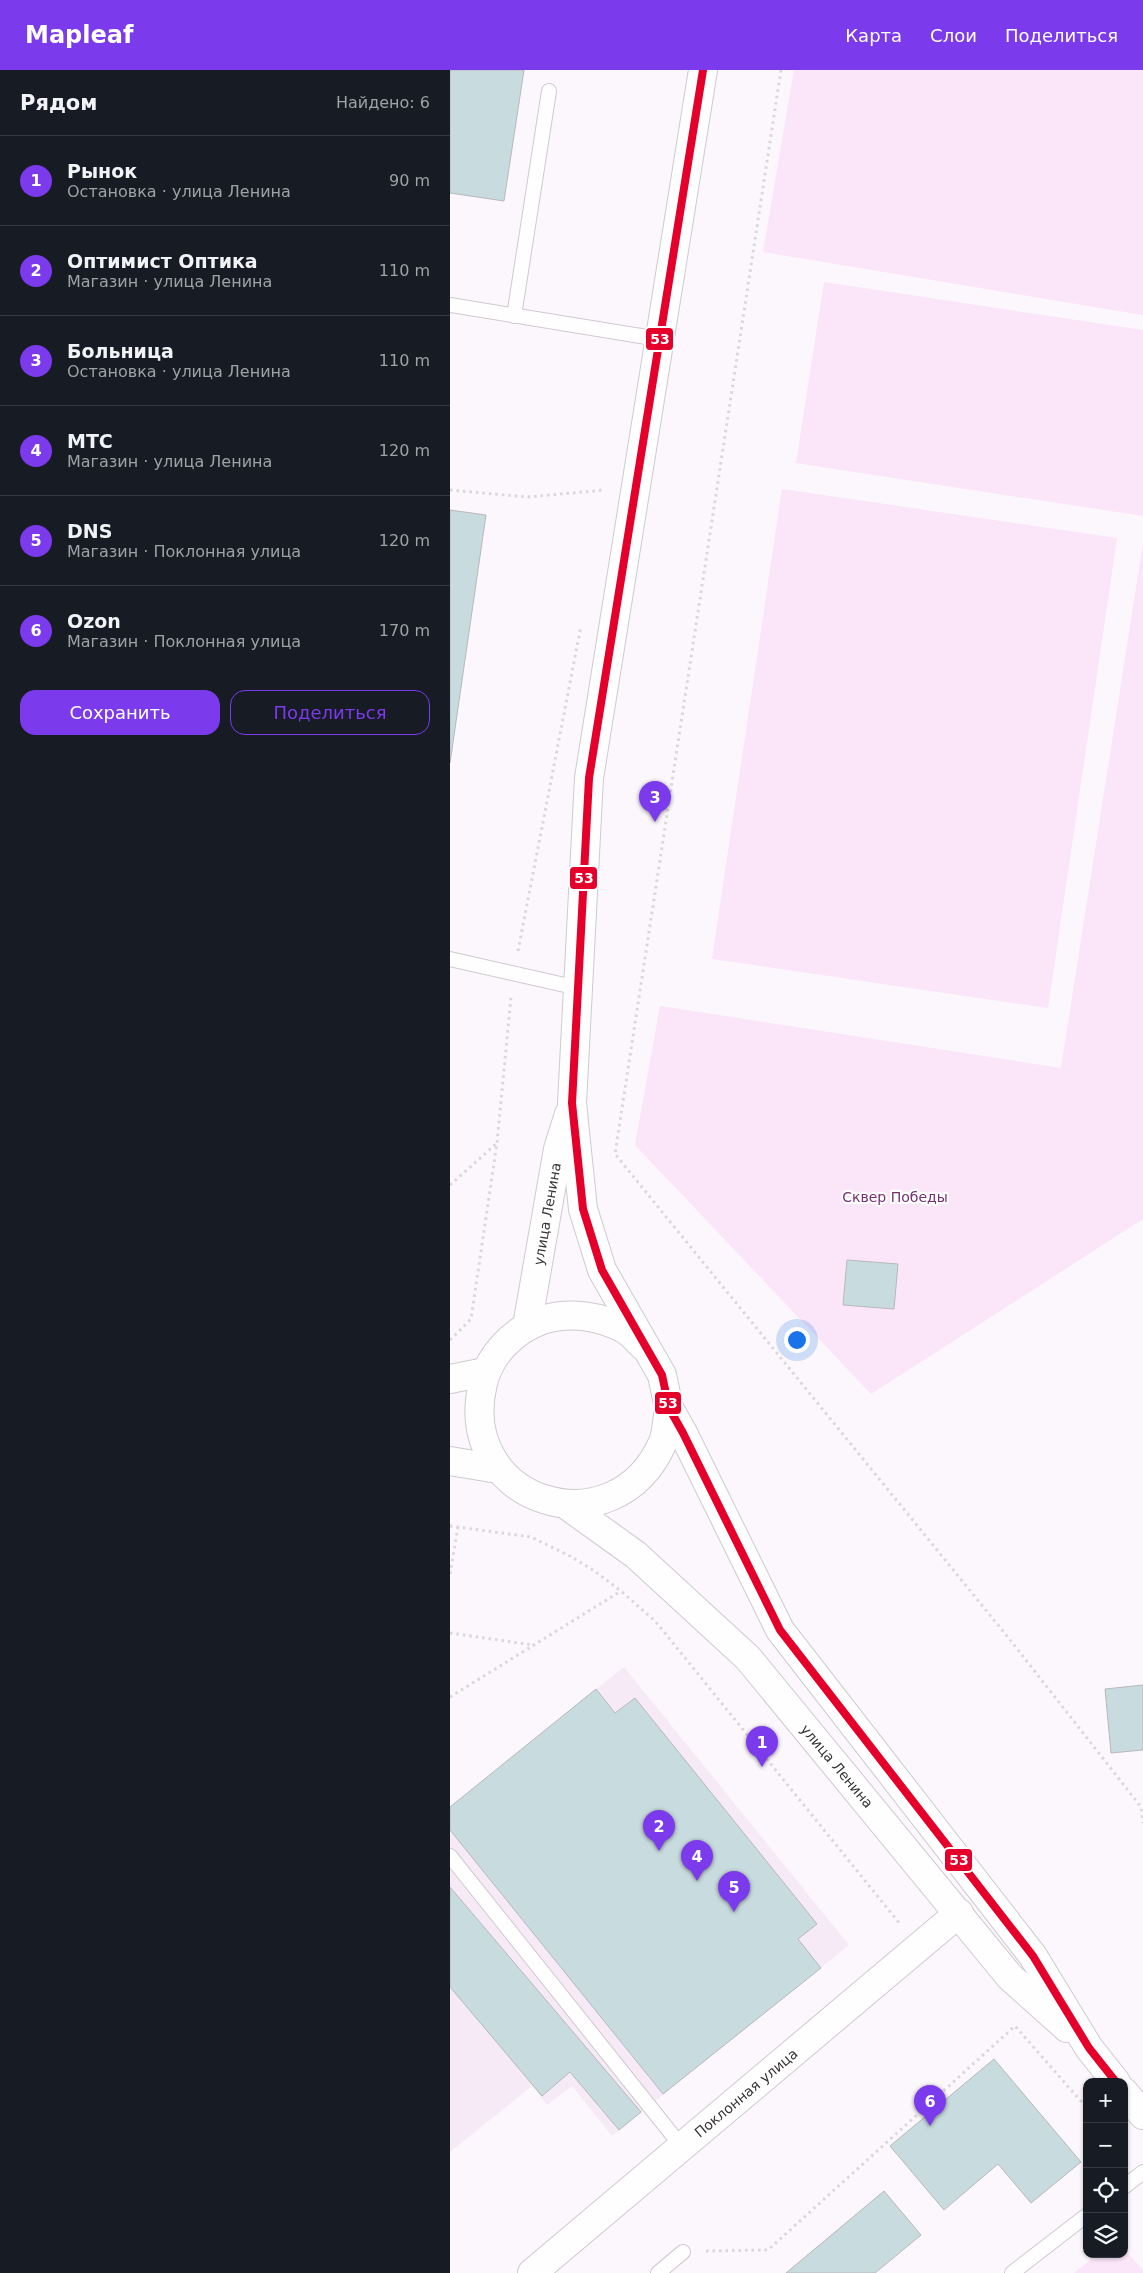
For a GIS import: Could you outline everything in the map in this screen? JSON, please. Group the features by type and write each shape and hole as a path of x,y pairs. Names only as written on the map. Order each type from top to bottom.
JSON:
{"street":[{"name":"улица Ленина","path":"703,70 589,778 572,1103 583,1208 602,1270 662,1375 669,1408 780,1630 1033,1956 1090,2048 1113,2078"},
{"name":"улица Ленина","path":"527,1326 558,1149 572,1103"},
{"name":"улица Ленина","path":"651,1354 627,1331 587,1315 554,1316 527,1326 501,1347 485,1372 478,1404 482,1437 498,1469 523,1491 554,1503 565,1504 606,1499 635,1483 648,1469 664,1440 669,1408"},
{"path":"450,1379 485,1372"},
{"path":"450,1461 498,1469"},
{"name":"улица Ленина","path":"565,1504 636,1555 748,1658 1010,1977 1090,2048"},
{"name":"Поклонная улица","path":"532,2273 959,1914"},
{"path":"1128,2097 1143,2115"}],"lane":[{"path":"514,316 549,92"},
{"path":"450,305 660,340"},
{"path":"450,959 578,988"},
{"path":"450,1856 682,2147"},
{"path":"1128,2183 1143,2172"},
{"path":"1012,2273 1083,2218"},
{"path":"658,2273 683,2252"}],"path":[{"path":"782,70 615,1154 1012,1641 1141,1807 1143,1823"},
{"path":"450,490 528,497 570,493"},
{"path":"605,500 607,490"},
{"path":"450,1340 471,1319 497,1143 514,973 581,625"},
{"path":"450,1185 497,1143"},
{"path":"450,1526 531,1537 570,1556 621,1591 656,1622 919,1947"},
{"path":"450,1574 458,1527"},
{"path":"450,1697 621,1591"},
{"path":"450,1633 533,1645"},
{"path":"683,2252 768,2250 1016,2026 1083,2103"}],"shaded area":[{"path":"624,1667 849,1945 612,2136 572,2086 547,2105 532,2086 450,2152 450,1807"}],"green space":[{"path":"794,70 1143,70 1143,315 763,252"},
{"path":"824,282 1143,330 1143,516 796,463"},
{"path":"782,489 1117,538 1048,1008 712,959"},
{"name":"Сквер Победы","path":"1143,543 1143,1219 871,1394 635,1145 660,1006 1061,1068"},
{"path":"1128,2253 1143,2270 1143,2273 1074,2273 1093,2258 1128,2258"}],"building":[{"path":"450,70 524,70 504,201 450,193"},
{"path":"450,510 486,515 450,763"},
{"path":"847,1260 898,1264 894,1309 843,1305"},
{"path":"1143,1685 1143,1750 1111,1753 1105,1689"},
{"path":"596,1689 615,1713 635,1698 817,1924 798,1939 821,1968 663,2094 450,1830 450,1807"},
{"path":"450,1887 641,2112 619,2130 570,2072 542,2096 450,1987"},
{"path":"994,2059 1081,2162 1031,2203 998,2164 944,2210 890,2146"},
{"path":"884,2191 921,2235 875,2273 786,2273"}],"transit line":[{"name":"53","path":"703,70 589,778 572,1103 583,1209 602,1270 662,1375 669,1408 780,1630 1033,1956 1089,2048 1113,2078"}],"place":[{"name":"Больница","path":"655,822"},
{"name":"Рынок","path":"762,1767"},
{"name":"Оптимист Оптика","path":"659,1851"},
{"name":"МТС","path":"697,1881"},
{"name":"DNS","path":"734,1912"},
{"name":"Ozon","path":"930,2126"}]}
